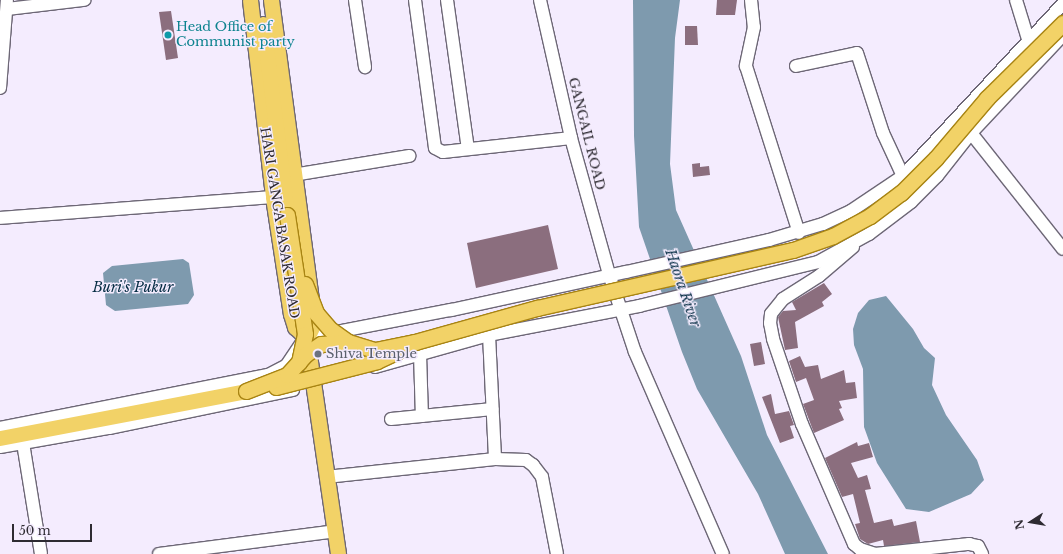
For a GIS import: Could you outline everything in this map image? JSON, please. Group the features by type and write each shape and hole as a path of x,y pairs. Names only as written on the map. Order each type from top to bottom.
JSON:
{"main road":[{"name":"HARI GANGA BASAK ROAD","path":"250,0 273,197 291,314 295,327 307,338 314,323 293,175 271,0"},
{"path":"261,0 287,215 305,334 299,363"},
{"path":"0,438 246,391 264,390 377,361 530,310 793,250 852,227 886,205 919,176 991,93 1063,23"},
{"path":"287,215 306,287 316,313 331,330 348,342 375,350 418,348"},
{"path":"307,338 315,385 326,477 338,554"},
{"path":"246,391 287,375 306,354 321,344 348,342"}],"street":[{"path":"0,88 6,4 84,0"},
{"path":"355,0 365,67"},
{"path":"415,0 433,144 435,148 443,152 571,138"},
{"path":"447,0 468,149"},
{"name":"GANGAIL ROAD","path":"540,0 571,138 609,274 635,352 721,554"},
{"path":"751,0 754,27 746,66 799,233"},
{"path":"1016,0 1028,39"},
{"path":"0,428 268,375 286,366 307,338 609,274 626,272 799,233 851,212 903,176 956,116 1063,4"},
{"path":"982,554 978,546 968,544 906,552 875,554 866,552 854,544 802,424 770,323 775,306 819,276 869,234 911,202 938,176 971,133 1063,35"},
{"path":"796,66 857,53 884,133 903,176"},
{"path":"956,116 1063,249"},
{"path":"293,175 409,156"},
{"path":"0,218 273,197"},
{"path":"0,447 125,425 315,385 418,348 639,306 801,268 818,262 869,234"},
{"path":"489,335 495,459"},
{"path":"418,348 422,416"},
{"path":"391,420 493,409"},
{"path":"23,444 41,554"},
{"path":"326,477 495,459 526,460 538,471 545,489 557,554"},
{"path":"159,554 335,531"}],"water":[{"name":"Haora River","path":"633,0 680,0 675,38 670,164 676,210 741,356 767,435 828,554 785,554 758,494 697,389 682,352 639,227 634,136"},
{"name":"Buri's Pukur","path":"183,259 189,263 194,295 188,304 115,311 106,305 103,273 112,266"},
{"path":"886,296 913,329 924,348 935,358 932,385 946,415 977,460 984,480 971,494 929,512 906,509 877,463 864,427 863,369 854,345 853,329 858,313 869,300"}],"building":[{"path":"717,0 737,0 735,15 716,15"},
{"name":"Head Office of Communist party","path":"171,11 178,58 166,60 159,12"},
{"path":"685,26 697,26 698,45 685,45"},
{"path":"700,163 700,167 709,166 710,175 693,177 692,164"},
{"path":"548,225 558,269 476,288 467,243"},
{"path":"824,283 832,294 822,302 824,306 795,322 798,348 785,350 778,317 783,311 796,310 792,302"},
{"path":"761,342 765,364 754,366 750,344"},
{"path":"800,356 805,367 818,365 821,379 844,370 846,383 855,382 857,398 839,401 842,408 839,409 844,420 814,433 803,404 814,400 806,378 796,382 789,361"},
{"path":"771,394 775,414 789,411 794,425 790,426 794,438 780,443 762,397"},
{"path":"857,442 858,446 869,443 873,457 851,463 858,478 867,475 871,489 865,490 874,523 892,519 894,526 916,521 920,542 884,546 883,540 868,544 860,539 855,524 860,523 853,494 842,497 825,458"}],"place":[{"name":"Head Office of Communist party","path":"168,35"},
{"name":"Shiva Temple","path":"318,354"}]}
